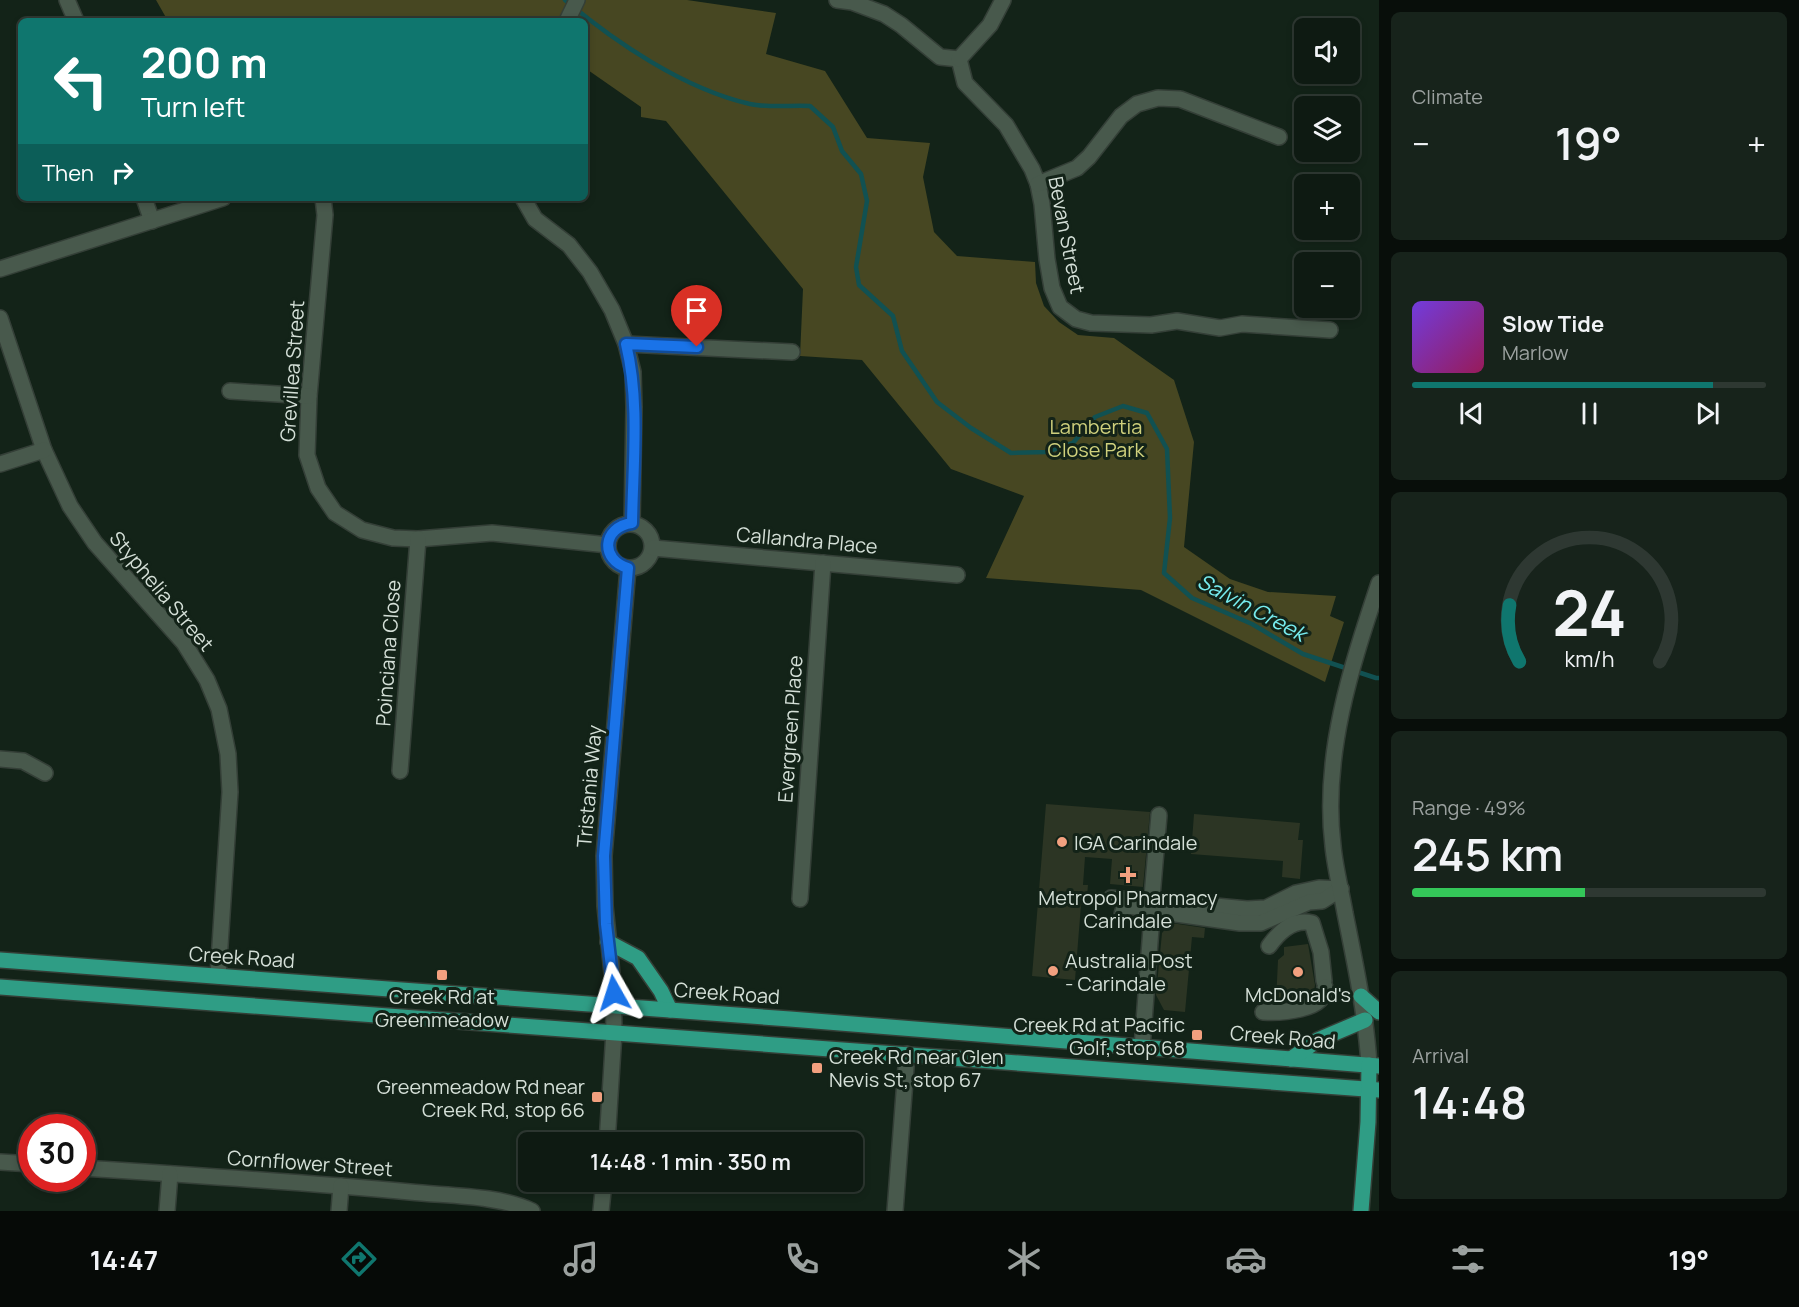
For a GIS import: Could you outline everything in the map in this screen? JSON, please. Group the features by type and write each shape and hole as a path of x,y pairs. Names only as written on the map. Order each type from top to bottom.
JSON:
{"main road":[{"path":"608,942 638,958 661,991 670,1010"},
{"name":"Creek Road","path":"0,960 1374,1066"},
{"path":"0,987 1374,1090"},
{"path":"1291,1059 1318,1040 1372,1016 1361,996"},
{"path":"1360,1211 1374,1090 1374,1066"}],"street":[{"path":"67,0 75,18"},
{"path":"568,18 577,0"},
{"path":"837,0 852,2 884,14 940,57 959,60 990,25 1003,0"},
{"name":"Bevan Street","path":"959,60 965,83 1006,125 1032,169 1042,204 1052,288 1060,307 1076,319 1091,323 1151,325 1177,321 1220,328 1242,324 1330,330"},
{"path":"1038,184 1077,168 1089,158 1121,116 1137,104 1158,98 1180,99 1279,137"},
{"path":"145,201 152,221"},
{"path":"0,269 214,201"},
{"name":"Grevillea Street","path":"323,201 325,215 309,396 308,455 318,488 334,513 362,530 393,538 418,539 492,533 608,545"},
{"path":"525,201 535,219 569,245 590,272 612,310 626,344 633,372 632,523"},
{"name":"Styphelia Street","path":"0,318 45,450 70,506 95,543 184,643 207,680 219,709 228,754 230,792 218,976"},
{"path":"626,344 792,352"},
{"path":"230,391 309,396"},
{"path":"0,464 45,450"},
{"path":"632,523 648,531 653,548 645,563 628,568 614,561 609,553 608,545 615,529 623,524 632,523"},
{"name":"Poinciana Close","path":"400,771 418,539"},
{"name":"Callandra Place","path":"653,548 957,575"},
{"name":"Evergreen Place","path":"800,899 823,562"},
{"name":"Tristania Way","path":"608,1132 614,1006 605,906 604,856 628,568"},
{"path":"1361,996 1333,846 1331,808 1341,712 1363,630 1379,583"},
{"path":"0,759 23,761 45,772"},
{"path":"1142,1048 1159,815"},
{"path":"1122,914 1124,908 1128,906 1153,906 1190,898 1266,908 1296,893 1319,888 1341,889"},
{"path":"1111,898 1240,923 1261,923 1309,902 1322,901 1341,889"},
{"path":"1263,1012 1280,1013 1317,1003 1325,993 1321,952 1312,923 1304,921 1292,924 1276,935 1269,946"},
{"path":"1372,1016 1374,1066"},
{"path":"895,1211 907,1054"},
{"path":"0,1162 18,1163"},
{"name":"Cornflower Street","path":"96,1169 341,1186 482,1199 524,1207 532,1211"},
{"path":"167,1211 170,1174"},
{"path":"339,1211 341,1186"},
{"path":"601,1211 603,1192"}],"green space":[{"name":"Lambertia Close Park","path":"156,0 687,0 776,13 766,54 825,71 867,138 930,143 923,177 934,232 957,256 1035,262 1036,283 1044,306 1059,322 1078,335 1114,338 1174,380 1194,442 1184,547 1230,579 1268,592 1336,596 1330,616 1344,622 1325,682 1141,590 986,578 1024,496 951,469 862,360 800,356 803,289 666,121 641,117 641,107 588,70 588,18 166,18"}],"building":[{"path":"1046,804 1150,812 1143,887 1110,884 1112,859 1085,857 1083,885 1088,885 1086,906 1081,905 1075,980 1032,976"},
{"path":"1194,814 1300,823 1298,840 1303,840 1300,879 1282,877 1283,861 1191,854"},
{"path":"1171,923 1205,928 1204,938 1192,937 1185,1012 1164,1010 1156,995 1162,933"},
{"name":"McDonald's","path":"1308,944 1314,991 1306,997 1276,1002 1278,960 1284,955 1284,947"}],"waterway":[{"name":"Salvin Creek","path":"565,0 588,18"},
{"name":"Salvin Creek","path":"588,18 628,47 676,76 725,97 757,105 810,106 833,127 842,151 861,174 867,201 856,267 859,285 893,316 902,351 937,402 971,428 1011,453 1046,452 1073,443 1095,417 1123,406 1147,413 1167,449 1170,518 1164,573 1192,598 1252,624 1303,654 1379,678"}],"place":[{"name":"IGA Carindale","path":"1062,842"},
{"name":"Metropol Pharmacy Carindale","path":"1128,875"},
{"name":"Australia Post - Carindale","path":"1053,971"},
{"name":"McDonald's","path":"1298,972"},
{"name":"Creek Rd at Greenmeadow","path":"442,975"},
{"name":"Creek Rd at Pacific Golf, stop 68","path":"1197,1035"},
{"name":"Creek Rd near Glen Nevis St, stop 67","path":"817,1068"},
{"name":"Greenmeadow Rd near Creek Rd, stop 66","path":"597,1097"}],"route":[{"path":"614,993 606,924 604,856 628,568 614,561 609,553 608,545 615,529 623,524 632,523 633,372 626,344 697,347"}]}
